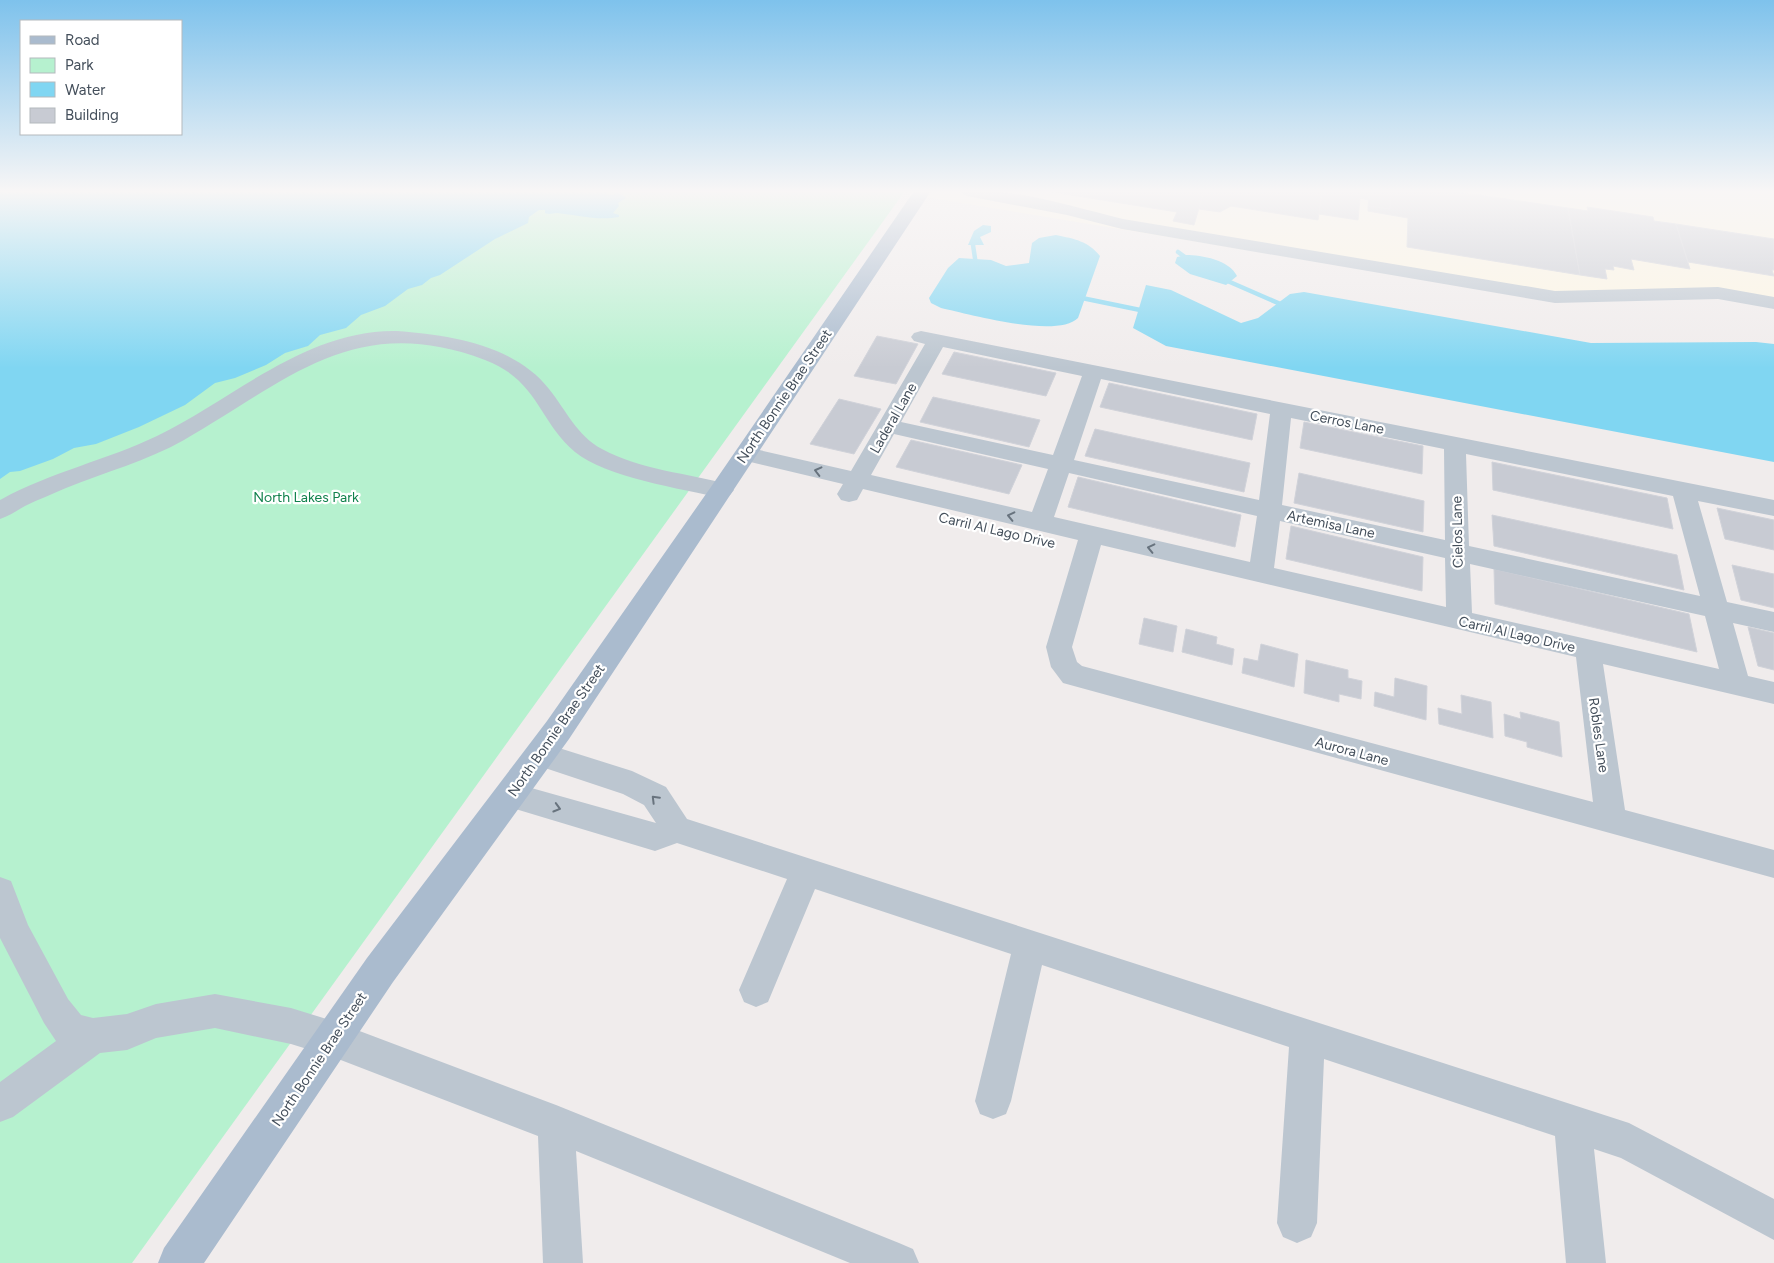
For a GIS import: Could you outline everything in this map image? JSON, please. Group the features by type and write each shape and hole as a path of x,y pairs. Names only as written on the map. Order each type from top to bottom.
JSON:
{"main road":[{"name":"North Bonnie Brae Street","path":"179,1263 380,970 540,754 735,470 882,250"}],"street":[{"path":"1276,250 1555,297 1718,293 1774,303"},
{"name":"Carril Al Lago Drive","path":"0,510 39,490 183,432 238,396 295,366 364,340 388,337 431,340 476,350 515,367 530,379 549,401 566,429 584,448 604,459 674,480 735,470 853,487 1040,523 1164,569 1261,574 1774,693"},
{"name":"Cerros Lane","path":"929,339 1774,508"},
{"name":"Laderal Lane","path":"853,487 888,426 929,339"},
{"path":"1040,523 1094,371"},
{"path":"1261,574 1281,409"},
{"name":"Artemisa Lane","path":"888,426 1774,622"},
{"name":"Cielos Lane","path":"1455,444 1459,620"},
{"name":"Carril Al Lago Drive","path":"853,487 1090,543"},
{"path":"1683,489 1718,609 1737,685"},
{"name":"Aurora Lane","path":"1090,543 1060,647 1065,667 1073,675 1774,864"},
{"name":"Robles Lane","path":"1588,650 1611,821"},
{"path":"540,754 632,784 655,796 677,829 1629,1142 1774,1220"},
{"path":"510,795 656,837 677,829"},
{"path":"756,990 806,872"},
{"path":"0,892 14,932 56,1011 70,1030 93,1036 127,1032 156,1022 215,1011 290,1026 333,1039 556,1124 899,1263"},
{"path":"993,1101 1030,945"},
{"path":"0,1104 93,1036"},
{"path":"1297,1223 1307,1036"},
{"path":"556,1124 563,1263"},
{"path":"1572,1124 1586,1263"}],"shaded area":[{"path":"1248,250 1774,250 1774,304 1699,297 1565,302"}],"green space":[{"name":"North Lakes Park","path":"0,250 862,250 132,1263 0,1263"}],"water":[{"path":"0,250 478,250 440,275 431,278 422,285 408,289 385,306 361,315 346,328 320,335 308,346 285,353 266,365 235,378 215,383 185,405 139,427 96,444 74,448 53,459 20,471 10,472 0,479"},
{"path":"1031,250 1094,250 1100,256 1078,318 1067,324 1033,326 941,308 931,303 929,298 948,268 959,258 991,260 1006,266 1029,263"},
{"path":"1186,255 1207,257 1222,262 1237,276 1226,285 1190,274 1175,263 1177,257"},
{"path":"1146,285 1171,290 1241,323 1258,318 1290,294 1304,292 1591,343 1756,342 1774,344 1774,462 1166,346 1133,328"}],"building":[{"path":"1425,250 1576,250 1580,275"},
{"path":"1576,250 1684,250 1690,269 1631,259 1634,270 1613,266 1614,270 1605,269 1607,279 1580,275"},
{"path":"1684,250 1774,250 1774,270 1772,270 1774,276 1688,262"},
{"path":"877,336 918,344 896,384 854,376"},
{"path":"954,352 1056,373 1046,396 942,374"},
{"path":"1109,383 1257,414 1252,440 1100,407"},
{"path":"933,397 1040,420 1029,447 920,422"},
{"path":"839,399 881,409 854,454 810,444"},
{"path":"1304,422 1423,446 1422,474 1300,448"},
{"path":"1095,429 1250,463 1244,492 1085,456"},
{"path":"911,440 1022,465 1009,494 896,467"},
{"path":"1492,462 1667,498 1673,529 1493,490"},
{"path":"1299,473 1424,501 1423,532 1294,503"},
{"path":"1078,477 1241,515 1235,547 1068,507"},
{"path":"1717,508 1774,520 1774,550 1725,539"},
{"path":"1492,515 1677,555 1684,590 1494,546"},
{"path":"1291,526 1423,557 1422,591 1286,559"},
{"path":"1732,565 1774,574 1774,608 1741,600"},
{"path":"1494,569 1689,614 1697,652 1495,604"},
{"path":"1144,618 1177,626 1173,652 1139,644"},
{"path":"1748,627 1774,633 1774,670 1758,666"},
{"path":"1186,629 1217,637 1216,644 1234,649 1232,665 1182,652"},
{"path":"1261,644 1298,654 1294,687 1242,673 1244,658 1258,661"},
{"path":"1306,660 1348,670 1348,678 1362,681 1361,699 1339,694 1339,702 1304,693"},
{"path":"1395,678 1427,686 1426,720 1374,706 1375,692 1394,697"},
{"path":"1461,695 1491,702 1493,738 1439,724 1438,708 1462,714"},
{"path":"1520,712 1559,722 1562,757 1527,747 1527,742 1505,736 1504,714 1521,719"}],"waterway":[{"path":"974,250 976,265"},
{"path":"1178,252 1189,260"},
{"path":"1223,279 1285,306"},
{"path":"1077,297 1145,311"}]}
